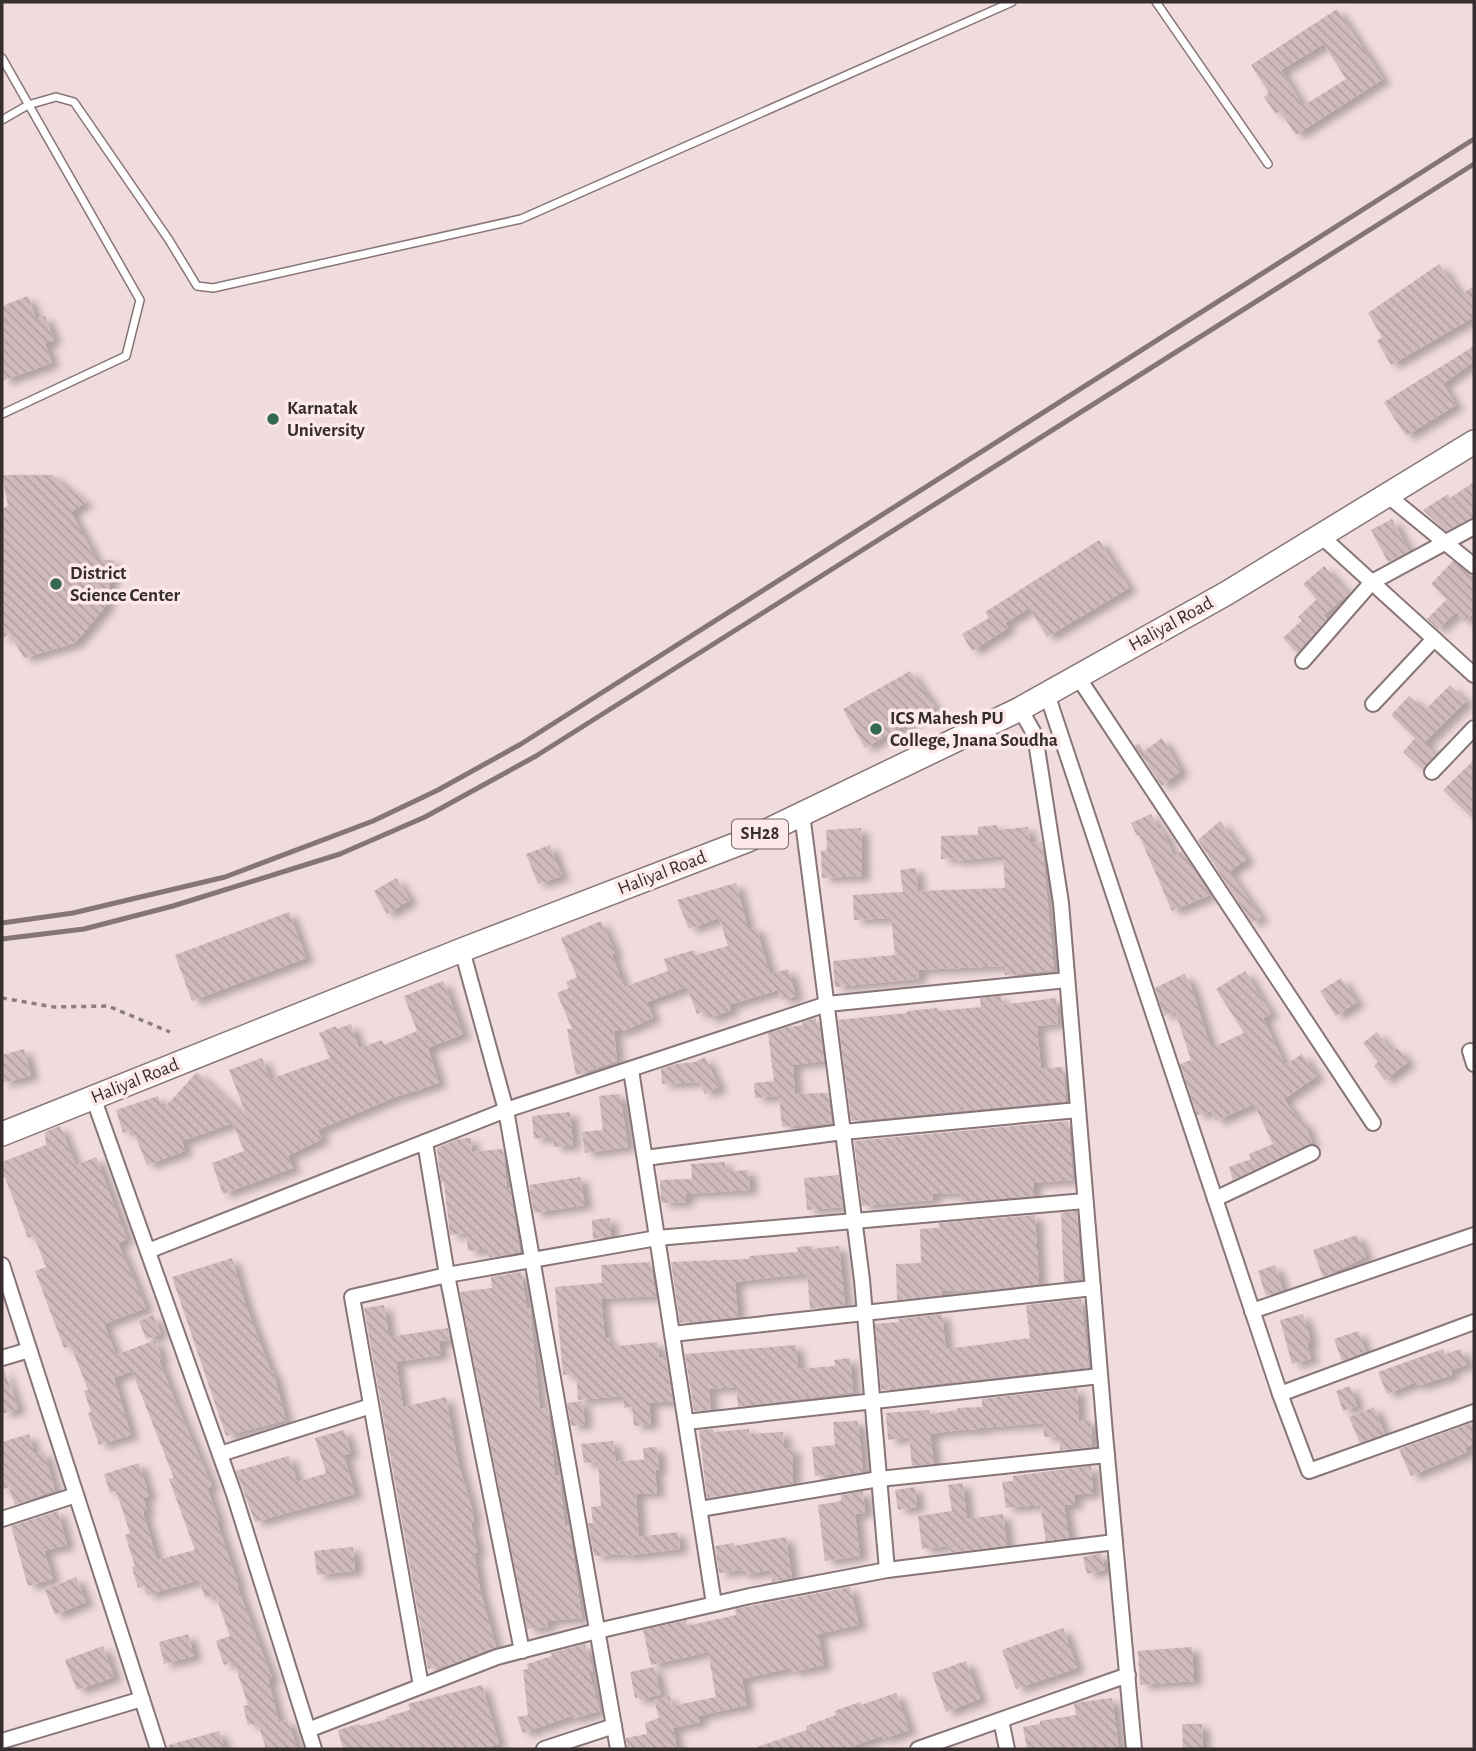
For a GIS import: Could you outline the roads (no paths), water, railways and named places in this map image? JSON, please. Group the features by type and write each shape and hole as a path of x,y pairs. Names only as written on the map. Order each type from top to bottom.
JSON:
{"main road":[{"name":"Haliyal Road","path":"2,1134 462,950 748,840 1020,709 1227,593 1474,442"}],"street":[{"path":"1387,495 1474,566"},
{"path":"1303,661 1372,582 1474,527"},
{"path":"1321,536 1474,675"},
{"path":"1373,704 1434,639"},
{"path":"1078,677 1373,1123"},
{"path":"1047,694 1252,1311 1309,1471 1474,1412"},
{"path":"1020,709 1035,735 1061,903 1100,1376 1135,1749"},
{"path":"1432,772 1474,728"},
{"path":"802,814 855,1221 887,1570"},
{"path":"462,950 506,1110 618,1749"},
{"path":"148,1251 506,1110 827,1004 1067,981"},
{"path":"631,1070 714,1604"},
{"path":"93,1097 220,1454 314,1749"},
{"path":"645,1158 843,1132 1078,1110"},
{"path":"425,1142 447,1275 522,1651"},
{"path":"1215,1199 1312,1153"},
{"path":"421,1686 352,1297 447,1275 657,1238 1086,1201"},
{"path":"1252,1311 1474,1235"},
{"path":"2,1265 158,1749"},
{"path":"672,1334 1093,1288"},
{"path":"1280,1394 1474,1322"},
{"path":"2,1358 29,1350"},
{"path":"686,1422 1100,1376"},
{"path":"220,1454 371,1406"},
{"path":"700,1509 879,1479 1107,1455"},
{"path":"2,1520 76,1495"},
{"path":"308,1730 498,1657 597,1631 714,1604 887,1570 1115,1542"},
{"path":"918,1749 1128,1675"},
{"path":"2,1741 142,1699"},
{"path":"1001,1720 1007,1749"},
{"path":"544,1749 614,1726"}],"lane":[{"path":"2,120 29,105 55,97 74,102 169,240 197,286 213,288 521,219 1012,2"},
{"path":"1156,2 1268,164"},
{"path":"2,58 140,300 126,356 2,414"}],"railway":[{"path":"2,923 73,913 225,877 373,821 438,790 521,744 1474,139"},
{"path":"2,939 84,929 173,906 340,854 425,817 536,756 1474,164"}],"place":[{"name":"Karnatak University","path":"273,419"},
{"name":"District Science Center","path":"56,584"},
{"name":"ICS Mahesh PU College, Jnana Soudha","path":"876,729"}]}
